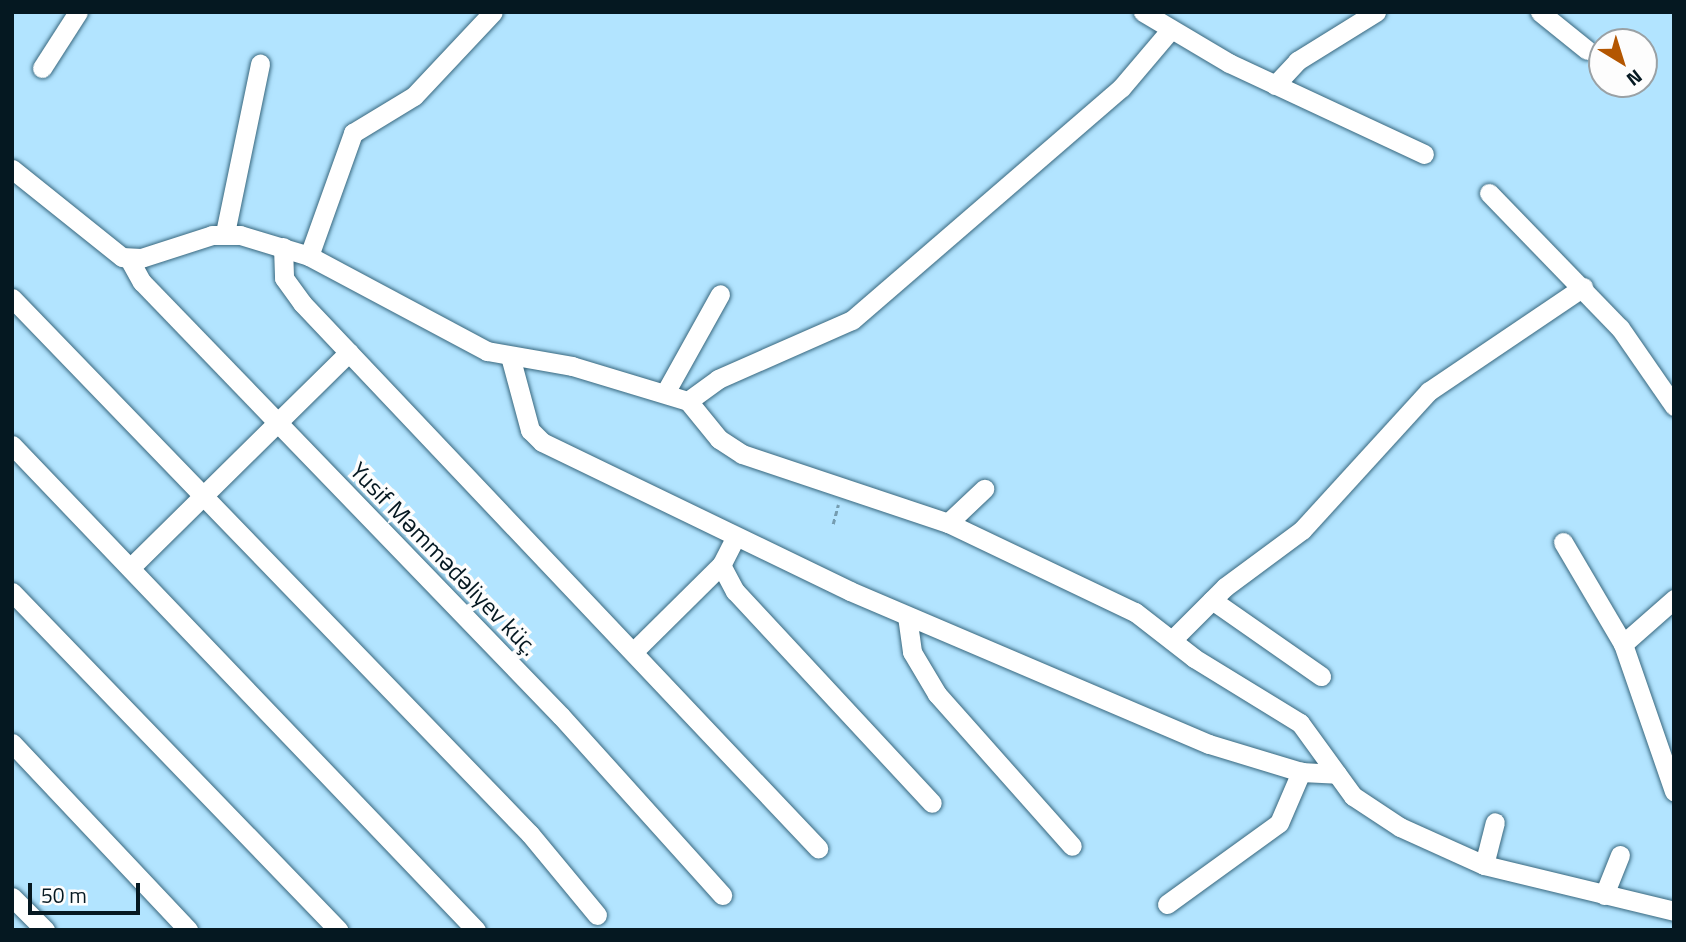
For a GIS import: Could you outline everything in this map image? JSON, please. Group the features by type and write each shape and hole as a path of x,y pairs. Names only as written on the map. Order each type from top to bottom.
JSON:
{"street":[{"path":"42,68 78,12"},
{"path":"309,256 353,133 414,96 493,12"},
{"path":"1143,12 1275,85 1424,154"},
{"path":"1540,12 1587,50"},
{"path":"1275,85 1297,61 1367,14"},
{"path":"688,401 718,379 852,320 1121,88 1171,29"},
{"path":"225,233 260,64"},
{"name":"Yusif Məmmədəliyev küç.","path":"12,169 129,259 142,282 561,716 722,895"},
{"path":"1489,193 1583,287 1665,375 1674,406"},
{"path":"129,259 225,233 283,247 309,256 464,341 510,356 688,401 729,447 843,489 948,523 1135,612 1172,640 1300,723 1353,796 1400,827 1484,865 1674,911"},
{"path":"283,247 290,289 635,650 818,848"},
{"path":"1172,640 1212,600 1302,530 1429,391 1583,287"},
{"path":"664,393 720,294"},
{"path":"12,298 530,834 597,915"},
{"path":"131,567 349,352"},
{"path":"510,356 536,438 735,538 907,616 1209,744 1301,772 1337,774"},
{"path":"12,445 476,930"},
{"path":"948,523 984,489"},
{"path":"635,650 722,565 735,538"},
{"path":"1563,542 1623,644 1674,791"},
{"path":"722,565 766,630 932,803"},
{"path":"12,592 338,930"},
{"path":"1623,644 1674,599"},
{"path":"1212,600 1321,676"},
{"path":"907,616 912,652 937,694 1072,846"},
{"path":"15,751 188,930"},
{"path":"1167,904 1279,823 1301,772"},
{"path":"1484,865 1495,821"},
{"path":"1604,895 1620,855"},
{"path":"12,897 45,930"}],"path":[{"path":"833,524 843,489"}]}
